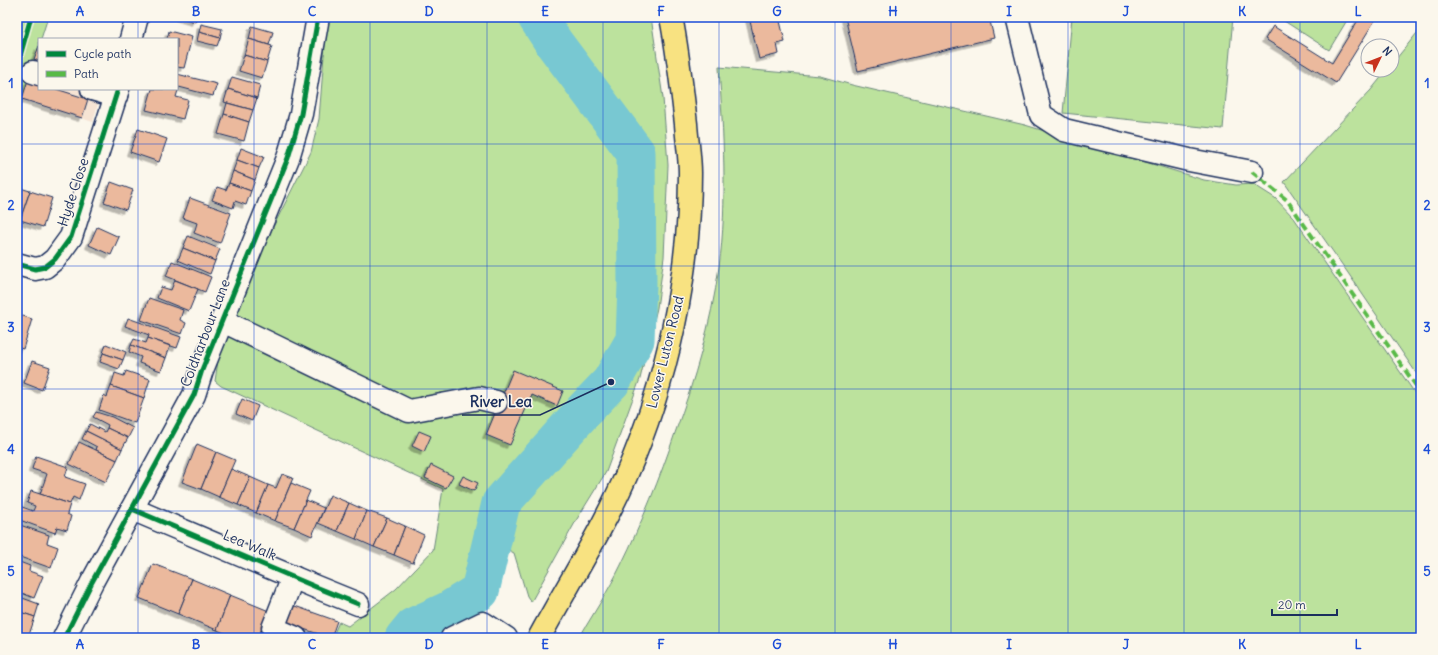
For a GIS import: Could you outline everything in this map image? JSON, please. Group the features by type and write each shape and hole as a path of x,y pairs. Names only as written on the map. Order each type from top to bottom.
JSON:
{"main road":[{"name":"Lower Luton Road","path":"539,638 584,560 626,476 646,423 662,374 676,318 685,265 689,220 690,171 683,96 671,17"}],"street":[{"path":"131,38 137,17"},
{"name":"Coldharbour Lane","path":"64,638 92,582 194,395 202,370 288,158 301,114 318,17"},
{"path":"1017,17 1041,115 1064,130 1175,157 1252,172"},
{"path":"98,90 117,93"},
{"name":"Hyde Close","path":"17,264 35,269 45,267 55,259 71,237 117,93"},
{"path":"222,321 409,412 479,398 496,402"},
{"name":"Lea Walk","path":"132,509 358,604"},
{"path":"293,577 273,628 296,638"},
{"path":"452,638 483,623 506,638"}],"shaded area":[{"path":"38,49 38,90 102,90 93,122 22,99"}],"green space":[{"path":"17,17 48,17 41,38 38,38 38,49 17,116"},
{"path":"327,17 534,17 550,38 538,17 651,17 663,98 668,165 664,257 657,308 640,379 606,472 577,519 531,602 527,596 514,553 491,541 501,503 611,382 635,340 637,285 605,365 536,446 488,507 482,557 472,584 453,600 424,608 391,638 332,638 339,622 348,626 396,589 433,550 443,489 221,386 215,381 219,354 261,251 311,152 319,119"},
{"path":"1072,17 1233,17 1223,129 1063,113"},
{"path":"1278,17 1349,17 1329,50"},
{"path":"1421,28 1421,380 1284,182 1381,78 1400,78 1400,54"},
{"path":"719,67 820,76 852,85 1025,125 1204,180 1236,185 1253,184 1275,198 1294,218 1421,402 1421,638 579,638 606,593 636,533 663,467 702,351 716,288 722,242 724,167"}],"building":[{"path":"179,17 197,17 195,22"},
{"path":"749,17 779,17 785,42 777,44 779,54 759,59"},
{"path":"845,17 989,17 994,38 858,71"},
{"path":"1360,17 1377,17 1364,38 1360,38 1360,44 1336,83 1265,39 1273,26 1332,63"},
{"path":"201,24 222,29 220,38 199,32"},
{"path":"252,26 273,32 269,45 249,39"},
{"path":"169,31 192,37 184,68 178,67 178,38 167,38"},
{"path":"199,32 220,38 217,46 197,41"},
{"path":"249,39 272,46 267,62 244,55"},
{"path":"38,49 38,61 34,59"},
{"path":"244,55 267,62 262,78 239,71"},
{"path":"178,74 217,84 213,96 179,87 176,97 188,100 183,119 146,110 152,90 178,90"},
{"path":"232,77 260,85 257,98 228,89"},
{"path":"28,80 38,84 38,90 59,90 88,99 82,118 22,99"},
{"path":"228,89 257,98 253,110 224,102"},
{"path":"227,103 253,110 249,122 224,114"},
{"path":"224,114 249,122 244,141 218,134"},
{"path":"138,129 167,139 159,162 130,152"},
{"path":"241,148 264,157 259,168 237,160"},
{"path":"237,160 259,168 255,180 233,171"},
{"path":"233,171 255,180 251,191 229,183"},
{"path":"111,182 133,190 126,210 104,202"},
{"path":"229,183 251,191 246,205 235,201 233,208 212,200 217,187 226,190"},
{"path":"17,187 30,191 20,220 17,219"},
{"path":"30,191 52,198 43,227 20,220"},
{"path":"190,198 231,213 220,243 194,233 197,223 183,218"},
{"path":"97,227 119,237 111,255 89,245"},
{"path":"188,236 220,249 215,261 183,248"},
{"path":"183,248 215,261 210,274 178,260"},
{"path":"172,261 211,277 205,292 166,276"},
{"path":"175,280 198,289 189,311 157,298 161,287 171,290"},
{"path":"149,298 183,310 180,320 186,323 182,334 141,320"},
{"path":"17,314 32,319 23,349 17,347"},
{"path":"128,318 181,337 177,348 148,338 149,335 125,326"},
{"path":"148,338 170,346 166,358 131,345 134,339 146,343"},
{"path":"106,344 126,352 123,360 103,353"},
{"path":"131,345 166,358 161,371 139,363 141,357 129,352"},
{"path":"103,353 123,360 119,369 100,362"},
{"path":"32,361 50,367 42,390 24,383"},
{"path":"513,370 563,391 557,406 532,395 510,445 486,435"},
{"path":"126,371 150,379 144,398 111,386 115,373 124,376"},
{"path":"111,386 144,398 135,423 99,410 104,395 107,397"},
{"path":"242,399 258,406 252,421 236,414"},
{"path":"96,412 112,417 133,428 128,438 107,428 108,425 93,417"},
{"path":"90,424 105,432 107,428 128,438 122,449 86,431"},
{"path":"86,431 122,449 117,460 96,450 97,447 82,439"},
{"path":"419,431 431,436 424,452 412,446"},
{"path":"79,442 117,460 106,482 69,464"},
{"path":"197,444 216,452 201,489 182,482"},
{"path":"216,452 235,460 219,497 201,489"},
{"path":"36,456 68,467 65,477 85,484 79,500 73,497 70,504 40,494 47,474 32,469"},
{"path":"431,465 453,476 446,488 425,478"},
{"path":"231,469 250,477 238,505 219,497"},
{"path":"282,474 293,478 275,521 256,513 268,485 276,488"},
{"path":"463,476 478,483 474,491 459,484"},
{"path":"250,477 268,485 256,513 238,505"},
{"path":"291,483 310,491 294,528 275,521"},
{"path":"31,491 70,504 67,514 71,516 67,530 57,527 55,533 17,519 17,505 33,511 35,506 27,503"},
{"path":"330,495 349,503 337,531 318,523"},
{"path":"306,500 324,508 312,536 294,528"},
{"path":"349,503 367,511 356,539 337,531"},
{"path":"367,511 387,518 374,547 356,539"},
{"path":"387,518 405,526 394,555 374,547"},
{"path":"17,524 49,535 47,543 58,547 51,568 17,556"},
{"path":"405,526 424,535 413,563 394,555"},
{"path":"17,561 30,566 29,571 43,576 34,598 17,591"},
{"path":"153,564 192,579 178,614 139,598"},
{"path":"192,579 230,595 217,630 178,614"},
{"path":"230,595 269,611 258,638 237,638 217,630"},
{"path":"17,596 39,604 35,617 17,611"},
{"path":"292,605 337,621 331,638 285,623"},
{"path":"17,611 35,617 28,638 17,638"}],"waterway":[{"path":"404,638 413,627 448,611 480,591 501,503 611,382 635,340 637,284 636,153 554,43 537,17"}],"marked path":[{"path":"1252,172 1287,200 1421,393"}],"cycle path":[{"path":"17,67 31,17"},
{"path":"64,638 92,582 194,395 202,370 288,158 301,114 318,17"},
{"path":"17,264 35,269 45,267 55,259 71,237 118,90"},
{"path":"132,509 358,604"}],"place":[{"name":"River Lea","path":"611,382"}]}
